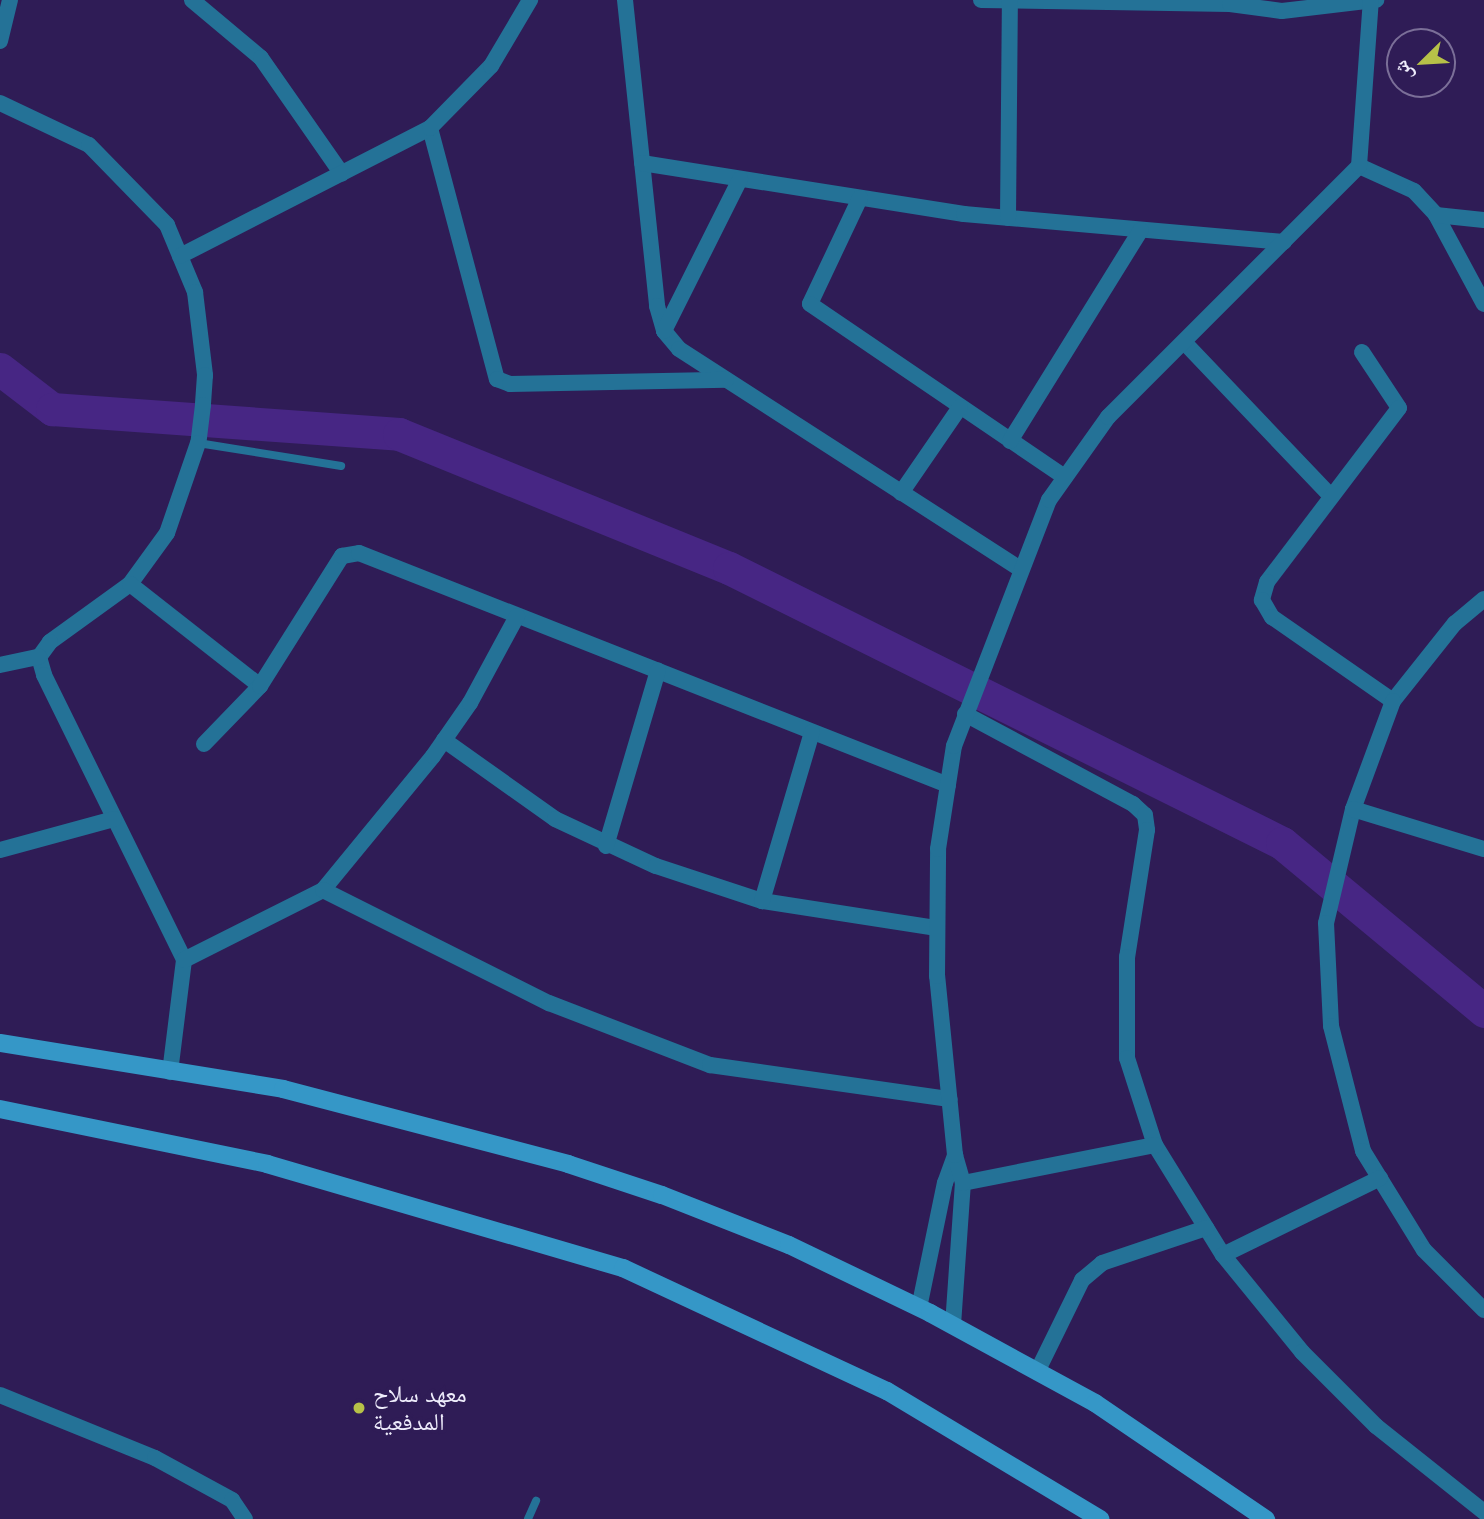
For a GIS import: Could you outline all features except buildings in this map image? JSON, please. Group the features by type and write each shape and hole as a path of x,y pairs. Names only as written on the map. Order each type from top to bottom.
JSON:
{"street":[{"path":"0,41 10,0"},
{"path":"192,0 261,58 342,174"},
{"path":"180,256 430,128 491,66 530,0"},
{"path":"625,0 657,306 664,331 679,349 1020,569"},
{"path":"953,1325 963,1183 955,1155 937,976 937,928 938,849 954,746 1049,499 1108,417 1359,166 1373,0 1282,11 1235,2 981,0"},
{"path":"1008,218 1010,2"},
{"path":"0,103 89,145 167,225 195,292 205,375 199,435 167,533 130,584 50,642 39,657 0,665"},
{"path":"430,128 497,379 510,384 726,380"},
{"path":"642,163 860,198 1008,218 1284,242"},
{"path":"1359,166 1414,191 1436,215 1484,304"},
{"path":"664,331 740,179"},
{"path":"860,198 811,293 810,304 1065,477"},
{"path":"1436,215 1484,220"},
{"path":"1010,441 1141,230"},
{"path":"1184,342 1329,494"},
{"path":"1362,352 1399,408 1329,494 1266,582 1262,600 1272,617 1393,701"},
{"path":"901,493 960,407"},
{"path":"204,744 260,686 342,556 359,553 948,785"},
{"path":"130,584 260,686"},
{"path":"1484,599 1455,623 1393,701 1353,809 1326,923 1331,1026 1363,1151 1424,1250 1484,1310"},
{"path":"184,960 323,890 444,740 517,616"},
{"path":"39,657 114,819 184,960 170,1072"},
{"path":"606,846 658,671"},
{"path":"965,714 1133,804 1145,815 1147,830 1126,957 1127,1058 1155,1145 1223,1255 1302,1353 1376,1426 1484,1512"},
{"path":"762,901 812,732"},
{"path":"444,740 555,819 606,846 762,901 937,928"},
{"path":"1353,809 1484,849"},
{"path":"0,850 114,819"},
{"path":"323,890 549,1003 710,1065 950,1099"},
{"path":"0,1043 283,1089 568,1164 789,1245 953,1325 1095,1404 1266,1519"},
{"path":"0,1110 267,1164 623,1268 887,1391 1100,1519"},
{"path":"963,1183 1155,1145"},
{"path":"919,1308 945,1183 955,1155"},
{"path":"1223,1255 1380,1178"},
{"path":"1037,1372 1082,1280 1102,1263 1206,1228"},
{"path":"0,1395 155,1458 232,1500 245,1519"}],"lane":[{"path":"199,435 341,467"},
{"path":"528,1519 536,1501"}],"waterway":[{"path":"0,369 52,409 399,434 729,568 1282,843 1484,1011"}],"place":[{"name":"معهد سلاح المدفعية","path":"359,1408"}]}
